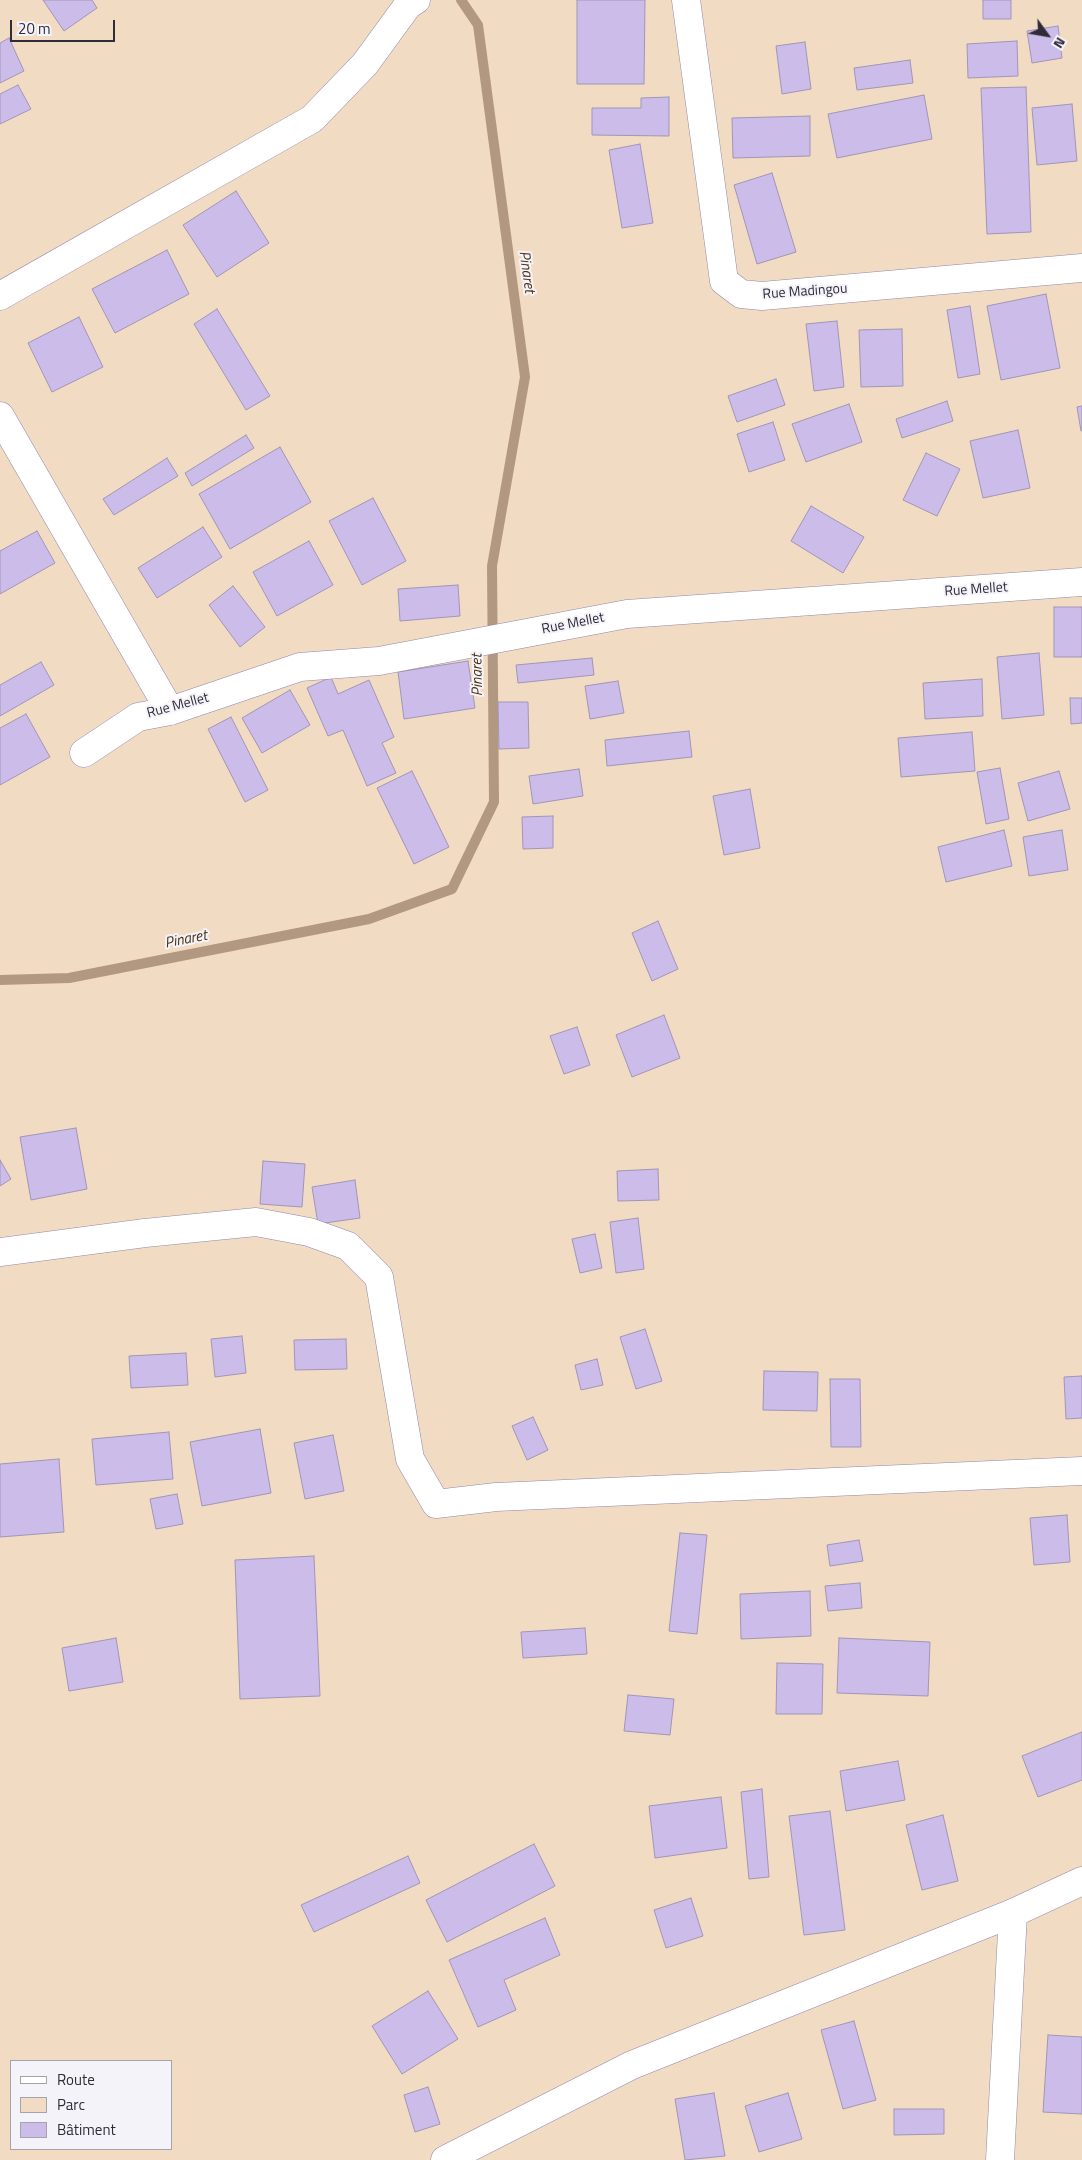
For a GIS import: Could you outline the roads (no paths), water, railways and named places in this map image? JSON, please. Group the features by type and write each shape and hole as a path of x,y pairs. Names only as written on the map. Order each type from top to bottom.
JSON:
{"street":[{"path":"0,296 312,119 365,64 408,5 416,0"},
{"name":"Rue Madingou","path":"686,0 724,281 741,294 762,296 1082,268"},
{"path":"0,416 170,711"},
{"name":"Rue Mellet","path":"84,753 138,716 170,711 300,667 379,661 627,614 1082,582"},
{"path":"0,1252 145,1233 256,1222 309,1232 348,1246 379,1277 410,1459 436,1504 496,1497 1082,1471"},
{"path":"445,2160 632,2065 1013,1913 1082,1881"},
{"path":"1000,2160 1013,1913"}],"waterway":[{"name":"Pinaret","path":"0,980 69,978 369,919 452,889 494,802 492,566 525,377 478,25 461,0"}]}
